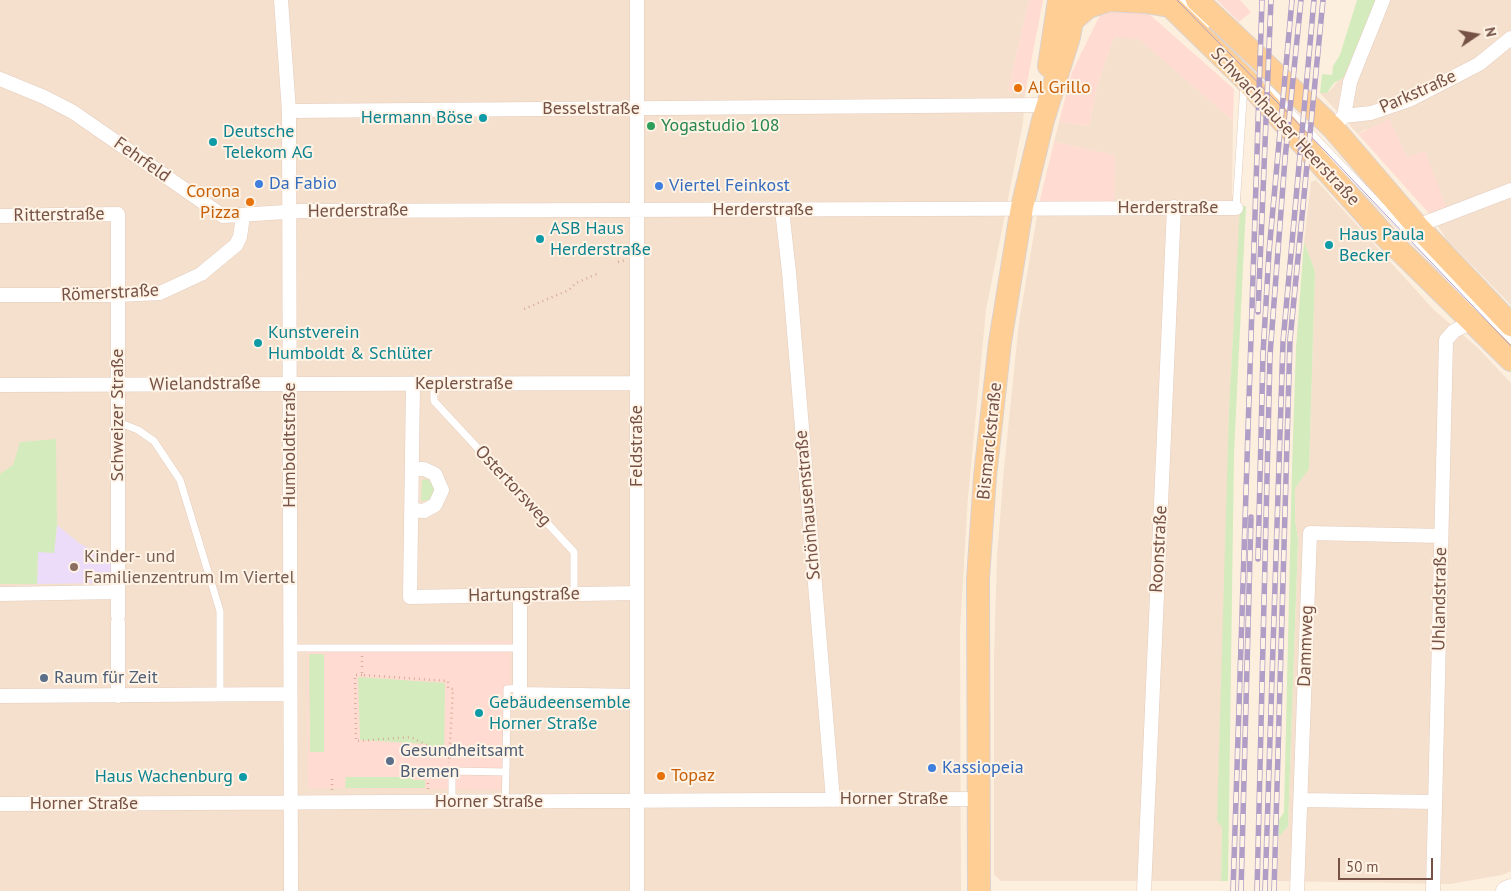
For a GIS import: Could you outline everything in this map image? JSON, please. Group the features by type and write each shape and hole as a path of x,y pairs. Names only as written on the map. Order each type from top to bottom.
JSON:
{"main road":[{"path":"1043,112 1058,0"},
{"path":"1075,10 1108,0 1171,2"},
{"name":"Schwachhauser Heerstraße","path":"1197,0 1339,122 1417,226 1511,326"},
{"name":"Schwachhauser Heerstraße","path":"1171,2 1254,81 1385,236 1511,360"},
{"name":"Bismarckstraße","path":"978,891 978,579 985,486 1000,342 1022,208 1043,112 1075,10"},
{"path":"1506,891 1511,889"}],"street":[{"name":"Humboldtstraße","path":"281,0 289,111 291,891"},
{"name":"Feldstraße","path":"637,0 637,891"},
{"path":"1339,122 1350,82 1383,0"},
{"name":"Parkstraße","path":"1339,122 1409,100 1479,64 1511,38"},
{"name":"Fehrfeld","path":"0,79 44,97 73,112 223,216 289,212"},
{"name":"Besselstraße","path":"289,111 637,108 1043,112"},
{"path":"1417,226 1511,190"},
{"name":"Roonstraße","path":"1144,891 1174,207"},
{"name":"Herderstraße","path":"289,212 637,209 1236,208"},
{"name":"Schönhausenstraße","path":"782,210 789,272 833,800"},
{"name":"Ritterstraße","path":"0,216 118,214"},
{"name":"Schweizer Straße","path":"118,214 118,696"},
{"name":"Römerstraße","path":"0,295 160,293 181,285 201,274 236,246 240,237 243,216"},
{"name":"Uhlandstraße","path":"1433,891 1446,340 1454,331 1473,321"},
{"name":"Keplerstraße","path":"291,384 637,383"},
{"name":"Wielandstraße","path":"0,385 291,384"},
{"path":"412,469 424,469 435,474 442,490 434,506 424,510 412,510 412,469 413,385"},
{"name":"Hartungstraße","path":"412,510 410,597 637,593"},
{"name":"Dammweg","path":"1297,891 1310,533 1441,536"},
{"path":"0,594 118,592"},
{"path":"520,595 520,694 525,696 638,696"},
{"path":"0,696 290,694"},
{"name":"Horner Straße","path":"0,804 978,799"},
{"path":"1300,800 1435,802"}],"lane":[{"path":"1171,2 1210,30"},
{"path":"1236,208 1241,103 1254,81 1511,342"},
{"name":"Ostertorsweg","path":"434,384 434,401 574,552 574,594"},
{"path":"118,422 138,430 154,441 180,480 220,611 220,695"},
{"path":"290,648 520,648"},
{"path":"505,802 507,689 519,688"},
{"path":"452,802 452,771 506,772"}],"path":[{"path":"524,309 569,290 576,283 599,273"},
{"path":"362,655 362,668"},
{"path":"449,758 450,749 453,689 448,688 448,681 355,675 356,741 411,737 433,748 450,749"},
{"path":"428,803 427,771 452,771"}],"shaded area":[{"path":"0,0 1029,0 1008,91 1025,94 1023,123 986,310 968,497 960,630 961,891 0,891"},
{"path":"1029,0 1043,0 1025,94 1008,91"},
{"path":"1217,0 1240,0 1251,12 1239,22"},
{"path":"1377,0 1511,0 1511,305 1447,240 1433,218 1407,157 1366,129 1358,134 1320,93 1330,91 1340,78"},
{"path":"1102,11 1149,14 1234,89 1233,121 1139,39 1114,37 1097,87 1089,126 1059,122 1072,72"},
{"path":"1114,37 1139,38 1233,121 1232,195 1241,195 1229,409 1221,881 1001,881 994,875 994,656 997,557 1019,322 1039,204 1115,155 1054,142 1059,122 1089,126 1097,87"},
{"path":"1389,119 1407,157 1425,151 1448,212 1433,218 1358,134"},
{"path":"1054,142 1115,155 1114,203 1039,204"},
{"path":"1316,180 1434,310 1477,347 1511,383 1511,871 1502,875 1450,884 1277,881 1279,837 1288,826 1298,539 1295,520 1295,488 1309,469 1315,271 1304,242 1311,182"},
{"name":"Kinder- und Familienzentrum Im Viertel","path":"57,525 79,543 94,551 111,554 111,581 108,583 37,584 38,552 54,552"},
{"path":"511,641 509,790 308,788 307,646"}],"green space":[{"path":"1357,0 1377,0 1343,78 1334,83 1327,93 1320,93 1322,74 1332,75 1333,66 1340,55"},
{"path":"1240,206 1246,206 1234,453 1228,881 1221,881 1222,827 1217,821 1229,409"},
{"path":"1304,242 1315,271 1309,469 1295,488 1295,520 1298,539 1288,826 1279,837 1279,820 1284,812 1296,348"},
{"path":"56,439 57,525 54,553 38,552 37,584 0,584 0,474 13,465 20,442"},
{"path":"426,479 433,483 436,490 430,500 421,501 422,480"},
{"path":"309,654 324,654 324,752 310,752"},
{"path":"358,677 445,683 444,757 427,757 427,744 360,740"},
{"path":"346,777 413,777 413,780 425,780 425,788 345,788"}],"tram line":[{"path":"1177,0 1327,153 1511,346"}],"railway":[{"path":"1233,891 1262,0"},
{"path":"1258,312 1271,0"},
{"path":"1258,559 1263,354 1269,252 1292,0"},
{"path":"1257,891 1270,355 1285,159 1301,0"},
{"path":"1265,891 1283,342 1314,0"},
{"path":"1274,891 1290,340 1323,0"},
{"path":"1241,891 1251,517"}],"place":[{"name":"Al Grillo","path":"1018,88"},
{"name":"Hermann Böse","path":"483,118"},
{"name":"Yogastudio 108","path":"651,126"},
{"name":"Deutsche Telekom AG","path":"213,142"},
{"name":"Da Fabio","path":"259,184"},
{"name":"Viertel Feinkost","path":"659,186"},
{"name":"Corona Pizza","path":"250,202"},
{"name":"ASB Haus Herderstraße","path":"540,239"},
{"name":"Haus Paula Becker","path":"1329,245"},
{"name":"Kunstverein Humboldt & Schlüter","path":"258,343"},
{"name":"Kinder- und Familienzentrum Im Viertel","path":"74,567"},
{"name":"Raum für Zeit","path":"44,678"},
{"name":"Gebäudeensemble Horner Straße","path":"479,713"},
{"name":"Gesundheitsamt Bremen","path":"390,761"},
{"name":"Kassiopeia","path":"932,768"},
{"name":"Topaz","path":"661,776"},
{"name":"Haus Wachenburg","path":"243,777"}]}
